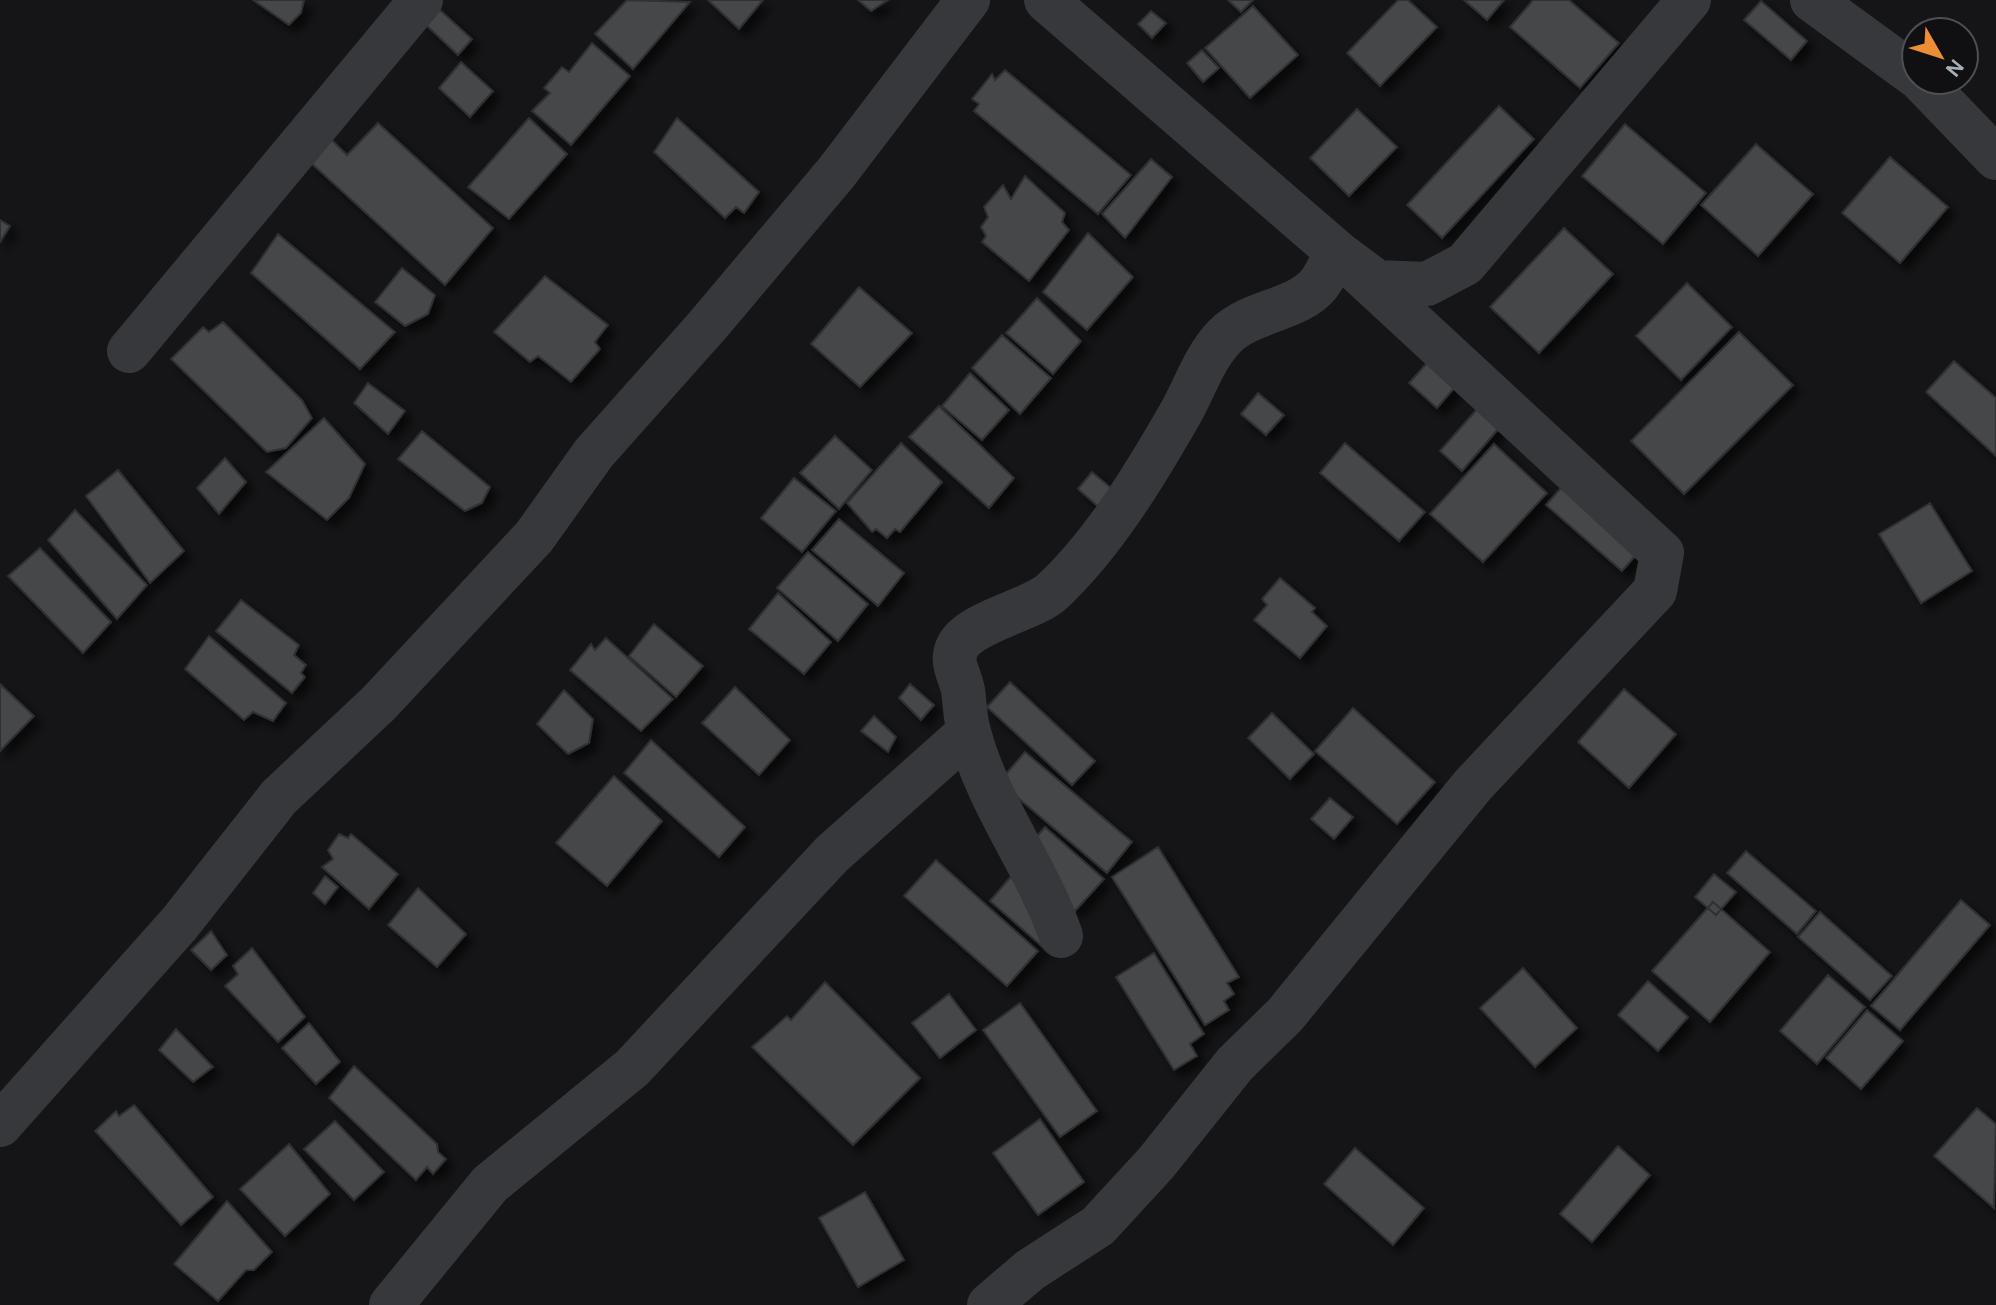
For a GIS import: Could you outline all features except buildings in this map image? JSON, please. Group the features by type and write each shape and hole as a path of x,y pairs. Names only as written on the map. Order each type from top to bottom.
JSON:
{"street":[{"path":"129,351 388,45 421,0"},
{"path":"0,1125 179,924 279,797 379,703 534,537 594,453 707,326 836,173 968,0"},
{"path":"989,1305 1030,1270 1098,1226 1156,1163 1235,1064 1285,1015 1473,785 1655,591 1662,553 1337,252 1046,0"},
{"path":"1337,252 1377,282 1427,284 1465,264 1689,0"},
{"path":"1812,0 1900,64"},
{"path":"1936,96 1996,158"},
{"path":"1061,936 1045,890 1001,809 969,732 954,656 962,639 979,627 1049,595 1078,566 1144,472 1181,413 1206,360 1226,335 1256,314 1304,297 1319,284 1337,252"},
{"path":"391,1305 490,1184 632,1068 832,854 969,732"}]}
